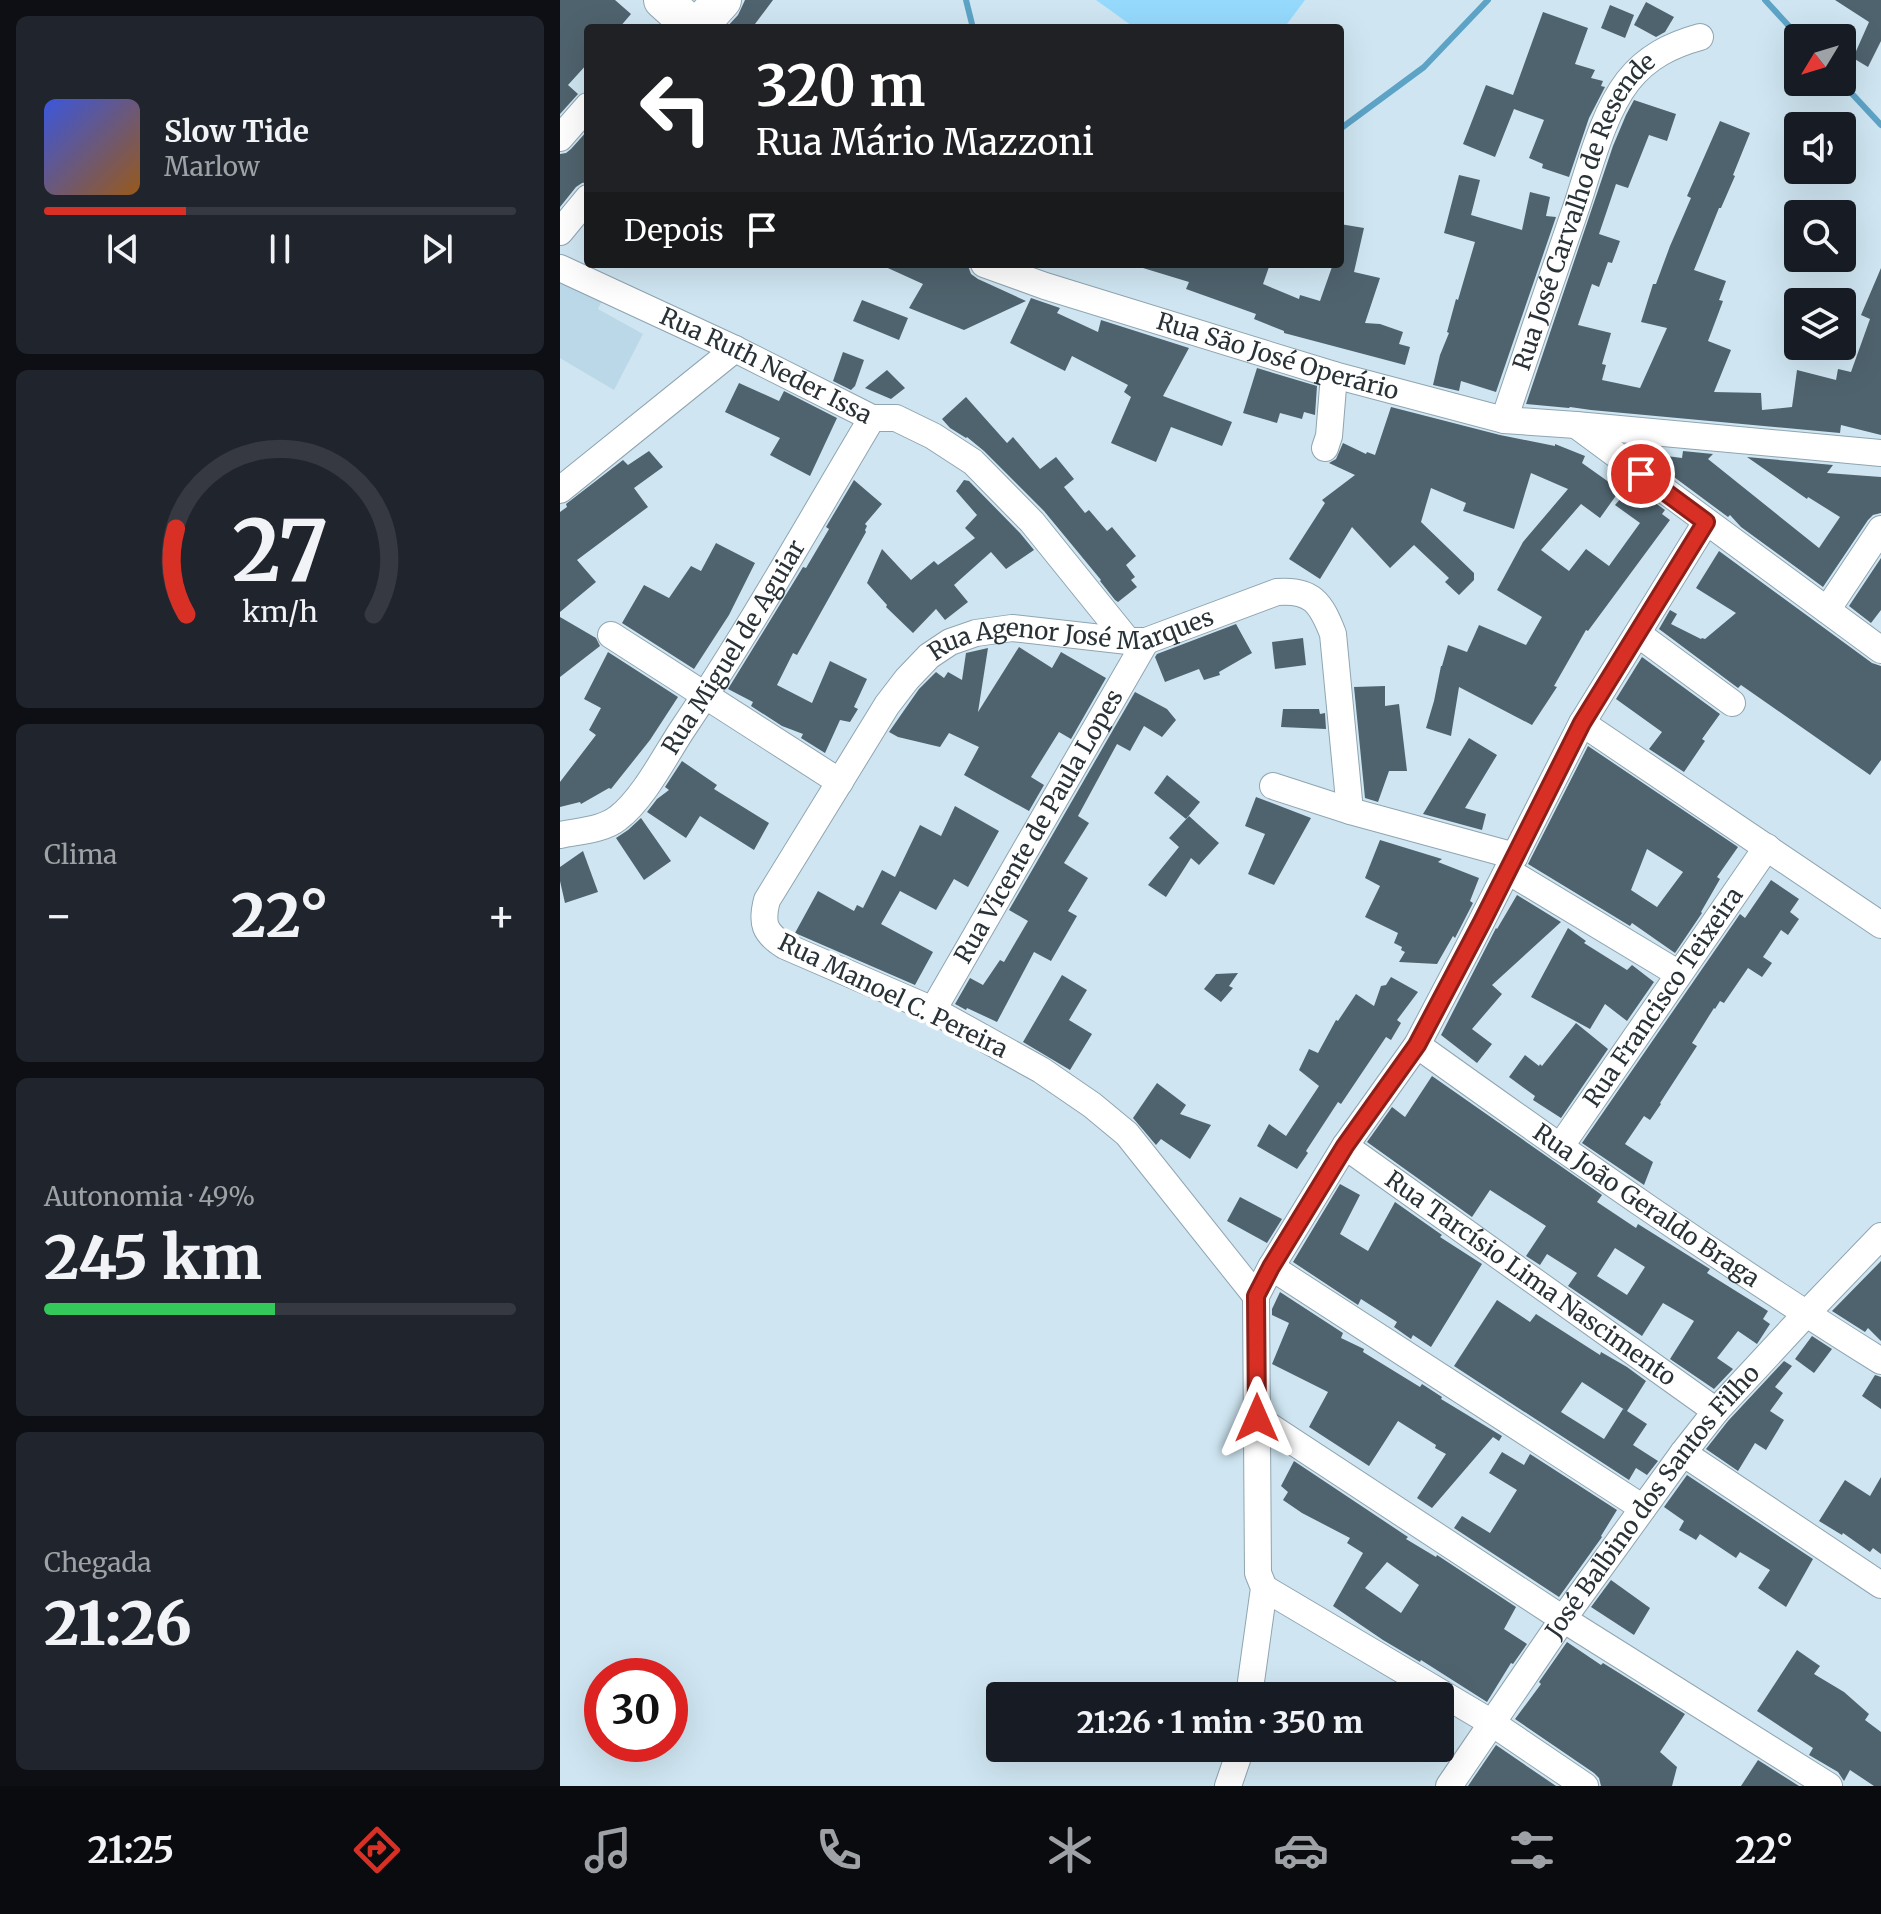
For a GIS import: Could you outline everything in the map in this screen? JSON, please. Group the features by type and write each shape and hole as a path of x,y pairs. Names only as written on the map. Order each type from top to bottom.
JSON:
{"highway":[{"path":"678,19 722,0"}],"street":[{"name":"Rua José Carvalho de Resende","path":"1504,420 1613,105 1630,78 1651,57 1683,41 1700,37"},
{"path":"560,138 584,111"},
{"path":"560,232 584,203"},
{"name":"Rua Ruth Neder Issa","path":"560,268 735,349 872,418 896,418 933,436 973,462 1032,522 1137,641"},
{"name":"Rua São José Operário","path":"995,268 1334,375 1504,420 1881,453"},
{"path":"560,490 735,349"},
{"path":"1325,448 1329,436 1334,375"},
{"name":"Rua Miguel de Aguiar","path":"560,835 602,826 618,819 647,786 706,695 872,418"},
{"path":"1576,425 1879,645"},
{"path":"1251,1682 1264,1588 1258,1573 1256,1296 1345,1146 1417,1045 1582,723 1706,522"},
{"path":"1827,610 1881,529"},
{"name":"Rua Agenor José Marques","path":"766,930 764,914 767,900 887,705 929,656 950,642 976,633 1012,628 1137,641 1277,592 1295,590 1309,597 1324,611 1333,634 1350,811"},
{"path":"1638,634 1732,703"},
{"path":"611,635 840,782"},
{"name":"Rua Vicente de Paula Lopes","path":"933,1010 1137,641"},
{"path":"1582,723 1881,925"},
{"path":"1273,786 1511,864 1679,974"},
{"name":"Rua Francisco Teixeira","path":"1560,1147 1767,847"},
{"name":"Rua Manoel C. Pereira","path":"766,930 785,946 933,1010 1041,1070 1092,1105 1127,1134 1256,1296"},
{"name":"Rua João Geraldo Braga","path":"1417,1045 1673,1226 1881,1361"},
{"name":"Rua Tarcísio Lima Nascimento","path":"1345,1146 1716,1411"},
{"name":"José Balbino dos Santos Filho","path":"1449,1786 1563,1619 1683,1453 1716,1411 1881,1236"},
{"path":"1271,1267 1643,1508"},
{"path":"1257,1418 1563,1619 1829,1786"},
{"path":"1683,1453 1881,1585"},
{"path":"1264,1588 1492,1723 1585,1786"},
{"path":"1228,1786 1236,1762"}],"shaded area":[{"path":"1096,0 1305,0 1287,24 1129,24"},
{"path":"560,276 604,296 598,309 643,334 614,390 560,358"}],"building":[{"path":"560,0 615,0 631,14 622,24 584,24 584,67 568,85 578,94 560,114"},
{"path":"745,0 773,0 755,24 730,24"},
{"path":"1835,0 1881,0 1881,41 1868,67 1856,60 1856,51 1869,22"},
{"path":"1646,2 1674,17 1665,32 1656,37 1634,25"},
{"path":"1610,5 1634,15 1625,38 1601,28"},
{"path":"1543,12 1588,28 1575,64 1595,70 1591,78 1603,81 1601,86 1605,87 1589,118 1569,177 1542,168 1543,164 1529,158 1544,120 1514,109 1495,157 1463,144 1486,85 1513,95"},
{"path":"1634,100 1676,114 1667,141 1649,135 1628,188 1616,184 1599,234 1620,241 1599,287 1592,284 1578,325 1611,333 1602,364 1606,365 1602,380 1640,388 1667,328 1641,322 1653,284 1656,284 1691,198 1687,196 1720,121 1750,133 1694,270 1726,281 1719,300 1723,301 1708,341 1731,350 1714,392 1761,393 1762,410 1792,407 1797,370 1836,380 1838,369 1851,372 1870,319 1861,315 1881,268 1881,435 1841,425 1840,433 1526,404 1626,115"},
{"path":"584,134 584,183 576,187 560,207 560,154 571,149"},
{"path":"1459,175 1480,180 1471,215 1522,230 1530,192 1550,197 1546,216 1556,217 1496,392 1461,381 1459,391 1433,385 1475,242 1444,233"},
{"path":"1344,225 1364,228 1354,272 1380,278 1365,323 1380,324 1403,332 1399,344 1410,347 1405,365 1284,333 1254,319 1256,314 1186,289 1189,282 1143,268 1269,268 1263,284 1299,299 1300,295 1320,301 1332,268 1344,268"},
{"path":"888,268 969,268 978,279 1026,301 964,330 909,308 923,284"},
{"path":"1031,298 1060,308 1057,313 1098,332 1101,320 1189,348 1163,396 1232,422 1222,446 1171,427 1156,462 1111,443 1131,397 1124,392 1128,385 1072,356 1065,371 1010,343"},
{"path":"862,300 908,318 899,340 853,321"},
{"path":"843,352 864,360 851,390 833,381"},
{"path":"1257,368 1317,386 1315,415 1304,412 1302,419 1280,413 1277,423 1243,413"},
{"path":"887,370 905,388 891,399 865,388"},
{"path":"739,383 779,401 784,391 837,418 810,476 770,455 780,438 725,412"},
{"path":"966,397 1007,443 1013,437 1040,469 1056,457 1074,479 1064,487 1085,513 1089,510 1107,531 1112,527 1136,556 1126,565 1135,577 1131,580 1137,587 1118,602 1115,600 1044,511 984,451 950,428 942,419"},
{"path":"1391,407 1500,435 1555,444 1585,456 1582,463 1620,490 1600,518 1581,504 1541,550 1569,571 1586,549 1609,566 1640,523 1615,505 1632,486 1665,510 1662,514 1670,520 1586,630 1554,686 1557,687 1532,725 1459,687 1451,736 1426,728 1448,645 1467,652 1479,625 1526,645 1542,617 1497,590 1523,542 1568,489 1531,473 1514,529 1463,511 1466,503 1431,488 1421,522 1474,573 1474,580 1459,595 1445,582 1449,578 1414,545 1390,568 1352,527 1320,579 1289,559 1325,503 1322,500 1355,475 1329,463 1336,459 1343,443 1375,455"},
{"path":"649,451 663,467 634,488 648,507 577,560 596,582 560,612 560,512 623,460 628,465"},
{"path":"1683,451 1713,454 1708,459 1819,548 1840,517 1807,499 1747,457 1833,465 1827,473 1881,477 1881,513 1868,520 1823,587 1741,527 1730,515 1728,517 1643,454 1682,458"},
{"path":"854,480 882,504 865,524 866,532 777,685 812,703 830,661 867,679 854,707 858,709 850,722 840,720 825,753 801,738 803,734 782,726 751,706 753,702 728,689 803,567 806,568"},
{"path":"964,480 969,481 1034,550 1006,569 991,552 954,585 968,602 945,620 936,609 913,633 867,583 882,549 911,580 934,561 938,565 975,538 965,528 977,515 956,491"},
{"path":"716,543 755,563 729,615 694,669 622,623 644,585 669,598 691,566 701,571"},
{"path":"1719,551 1872,663 1881,666 1881,760 1870,775 1741,685 1738,688 1659,629 1670,610 1677,614 1671,624 1705,639 1736,613 1696,588"},
{"path":"1881,558 1881,610 1871,623 1849,606"},
{"path":"560,617 596,638 600,646 560,677"},
{"path":"1236,624 1252,653 1219,672 1220,675 1204,680 1199,669 1165,682 1155,657 1157,654"},
{"path":"1303,638 1306,665 1275,669 1272,642"},
{"path":"1019,647 1052,668 1061,652 1106,678 1071,739 1059,732 1031,777 1044,785 1029,811 964,775 979,747 949,733 940,747 889,732 919,689 936,672 944,678 948,672 962,680 966,653 988,648 978,712"},
{"path":"608,652 678,697 650,740 611,789 581,804 560,807 560,782 596,735 589,730 601,708 584,699"},
{"path":"1642,657 1720,714 1684,772 1649,749 1662,732 1616,699"},
{"path":"1385,686 1385,706 1399,704 1407,771 1389,771 1378,802 1365,798 1354,687"},
{"path":"1135,692 1167,709 1176,720 1162,737 1144,726 1130,751 1117,744 1078,816 1089,823 1064,863 1088,878 1068,911 1077,916 1051,961 1034,952 997,1022 955,1004 970,978 983,985 1000,960 1004,962 1028,921 1009,910"},
{"path":"1283,709 1319,709 1320,714 1325,713 1326,729 1281,727"},
{"path":"1469,738 1497,755 1465,808 1486,814 1482,830 1423,814"},
{"path":"1588,746 1738,847 1717,877 1720,879 1702,913 1675,953 1632,923 1630,926 1528,864","holes":["1647,849 1683,872 1657,907 1631,890"]},
{"path":"682,761 717,785 714,789 769,823 754,850 700,816 686,838 647,812 669,790 665,787"},
{"path":"1167,775 1200,802 1186,819 1154,793"},
{"path":"1256,797 1311,818 1274,885 1248,874 1265,834 1245,826"},
{"path":"955,806 999,831 968,887 954,879 936,910 900,891 881,924 933,952 915,985 795,933 818,891 854,911 857,905 863,908 882,870 895,877 920,825 941,836"},
{"path":"1189,816 1219,843 1199,865 1191,858 1166,897 1148,885 1179,847 1169,838"},
{"path":"641,818 671,861 644,880 616,838"},
{"path":"1380,840 1442,859 1438,862 1479,878 1470,901 1473,903 1437,964 1399,962 1405,952 1394,943 1398,933 1365,917 1380,886 1365,878"},
{"path":"583,851 598,892 565,903 560,867"},
{"path":"1771,880 1799,899 1790,912 1799,919 1788,935 1781,930 1763,957 1772,963 1762,977 1748,968 1724,1003 1720,1001 1714,1008 1692,1043 1697,1046 1661,1104 1650,1120 1644,1116 1625,1144 1653,1162 1644,1185 1582,1143 1740,914 1745,918"},
{"path":"1517,895 1561,922 1492,985 1502,994 1472,1029 1492,1044 1477,1063 1441,1035 1496,928"},
{"path":"1568,928 1586,941 1584,943 1627,970 1632,965 1654,982 1627,1021 1605,1004 1590,1029 1531,997"},
{"path":"1238,973 1229,986 1233,988 1221,1002 1204,989 1216,974"},
{"path":"1062,975 1087,990 1069,1020 1092,1034 1070,1070 1023,1042"},
{"path":"1391,977 1418,992 1397,1020 1401,1023 1391,1040 1386,1037 1341,1104 1338,1102 1297,1169 1257,1146 1269,1124 1286,1136 1319,1086 1299,1070 1309,1049 1318,1053 1336,1020 1356,994 1374,1006 1381,986 1386,985"},
{"path":"1576,1023 1608,1049 1561,1118 1533,1100 1535,1096 1509,1077 1525,1055 1542,1066"},
{"path":"1432,1076 1602,1195 1597,1202 1636,1228 1638,1224 1710,1269 1707,1273 1768,1311 1763,1319 1770,1324 1757,1344 1738,1331 1717,1358 1733,1369 1714,1389 1670,1359 1694,1321 1663,1303 1642,1336 1568,1286 1577,1273 1547,1254 1540,1265 1526,1256 1546,1226 1490,1190 1472,1217 1367,1142 1392,1107 1405,1117","holes":["1615,1248 1645,1267 1627,1295 1597,1276"]},
{"path":"1157,1083 1186,1105 1180,1114 1211,1125 1190,1159 1161,1139 1156,1145 1133,1118"},
{"path":"1340,1184 1360,1195 1340,1234 1368,1251 1395,1202 1482,1264 1431,1347 1413,1335 1411,1339 1394,1327 1397,1322 1361,1299 1358,1305 1293,1262"},
{"path":"1240,1197 1282,1219 1267,1243 1227,1221"},
{"path":"1881,1261 1881,1341 1868,1328 1865,1332 1832,1311"},
{"path":"1280,1292 1343,1333 1341,1338 1364,1349 1363,1352 1420,1387 1422,1384 1502,1436 1499,1441 1493,1437 1432,1508 1417,1498 1446,1454 1435,1448 1436,1445 1398,1421 1369,1466 1309,1427 1328,1392 1272,1364 1289,1323 1272,1315"},
{"path":"1497,1300 1530,1322 1536,1314 1646,1381 1627,1411 1647,1424 1633,1445 1658,1461 1647,1475 1636,1468 1629,1480 1454,1366","holes":["1582,1382 1625,1410 1604,1439 1561,1412"]},
{"path":"1812,1336 1832,1349 1814,1373 1795,1359"},
{"path":"1784,1361 1792,1366 1775,1387 1783,1393 1770,1411 1784,1420 1766,1450 1755,1443 1738,1471 1706,1449"},
{"path":"1875,1375 1881,1377 1881,1409 1862,1396"},
{"path":"1502,1452 1524,1465 1530,1454 1617,1510 1602,1537 1559,1597 1454,1528 1462,1516 1490,1533 1517,1490 1489,1473"},
{"path":"1294,1461 1408,1537 1406,1539 1437,1555 1516,1607 1504,1629 1527,1644 1487,1702 1383,1640 1333,1606 1363,1553 1347,1543 1350,1538 1283,1500 1288,1492 1281,1486","holes":["1387,1562 1419,1585 1401,1613 1365,1588"]},
{"path":"1687,1475 1813,1559 1786,1607 1758,1588 1770,1570 1740,1552 1736,1558 1700,1534 1696,1540 1679,1530 1684,1521 1664,1507"},
{"path":"1881,1477 1881,1554 1873,1548 1870,1552 1819,1521 1845,1480 1870,1496"},
{"path":"1611,1580 1650,1608 1634,1635 1591,1607"},
{"path":"1567,1642 1685,1714 1660,1752 1677,1767 1672,1786 1601,1786 1594,1773 1515,1719"},
{"path":"1797,1650 1820,1666 1814,1674 1844,1692 1869,1714 1865,1720 1881,1732 1881,1786 1874,1786 1850,1770 1844,1781 1838,1772 1809,1755 1813,1748 1757,1711"},
{"path":"1496,1745 1556,1786 1468,1786"},
{"path":"1758,1760 1799,1786 1741,1786"}],"waterway":[{"path":"966,0 972,24"},
{"path":"1344,126 1424,67 1488,0"},
{"path":"1765,0 1787,24"},
{"path":"1854,96 1881,125"}],"route":[{"path":"1257,1418 1256,1296 1345,1146 1417,1045 1582,723 1706,522 1641,474"}]}
